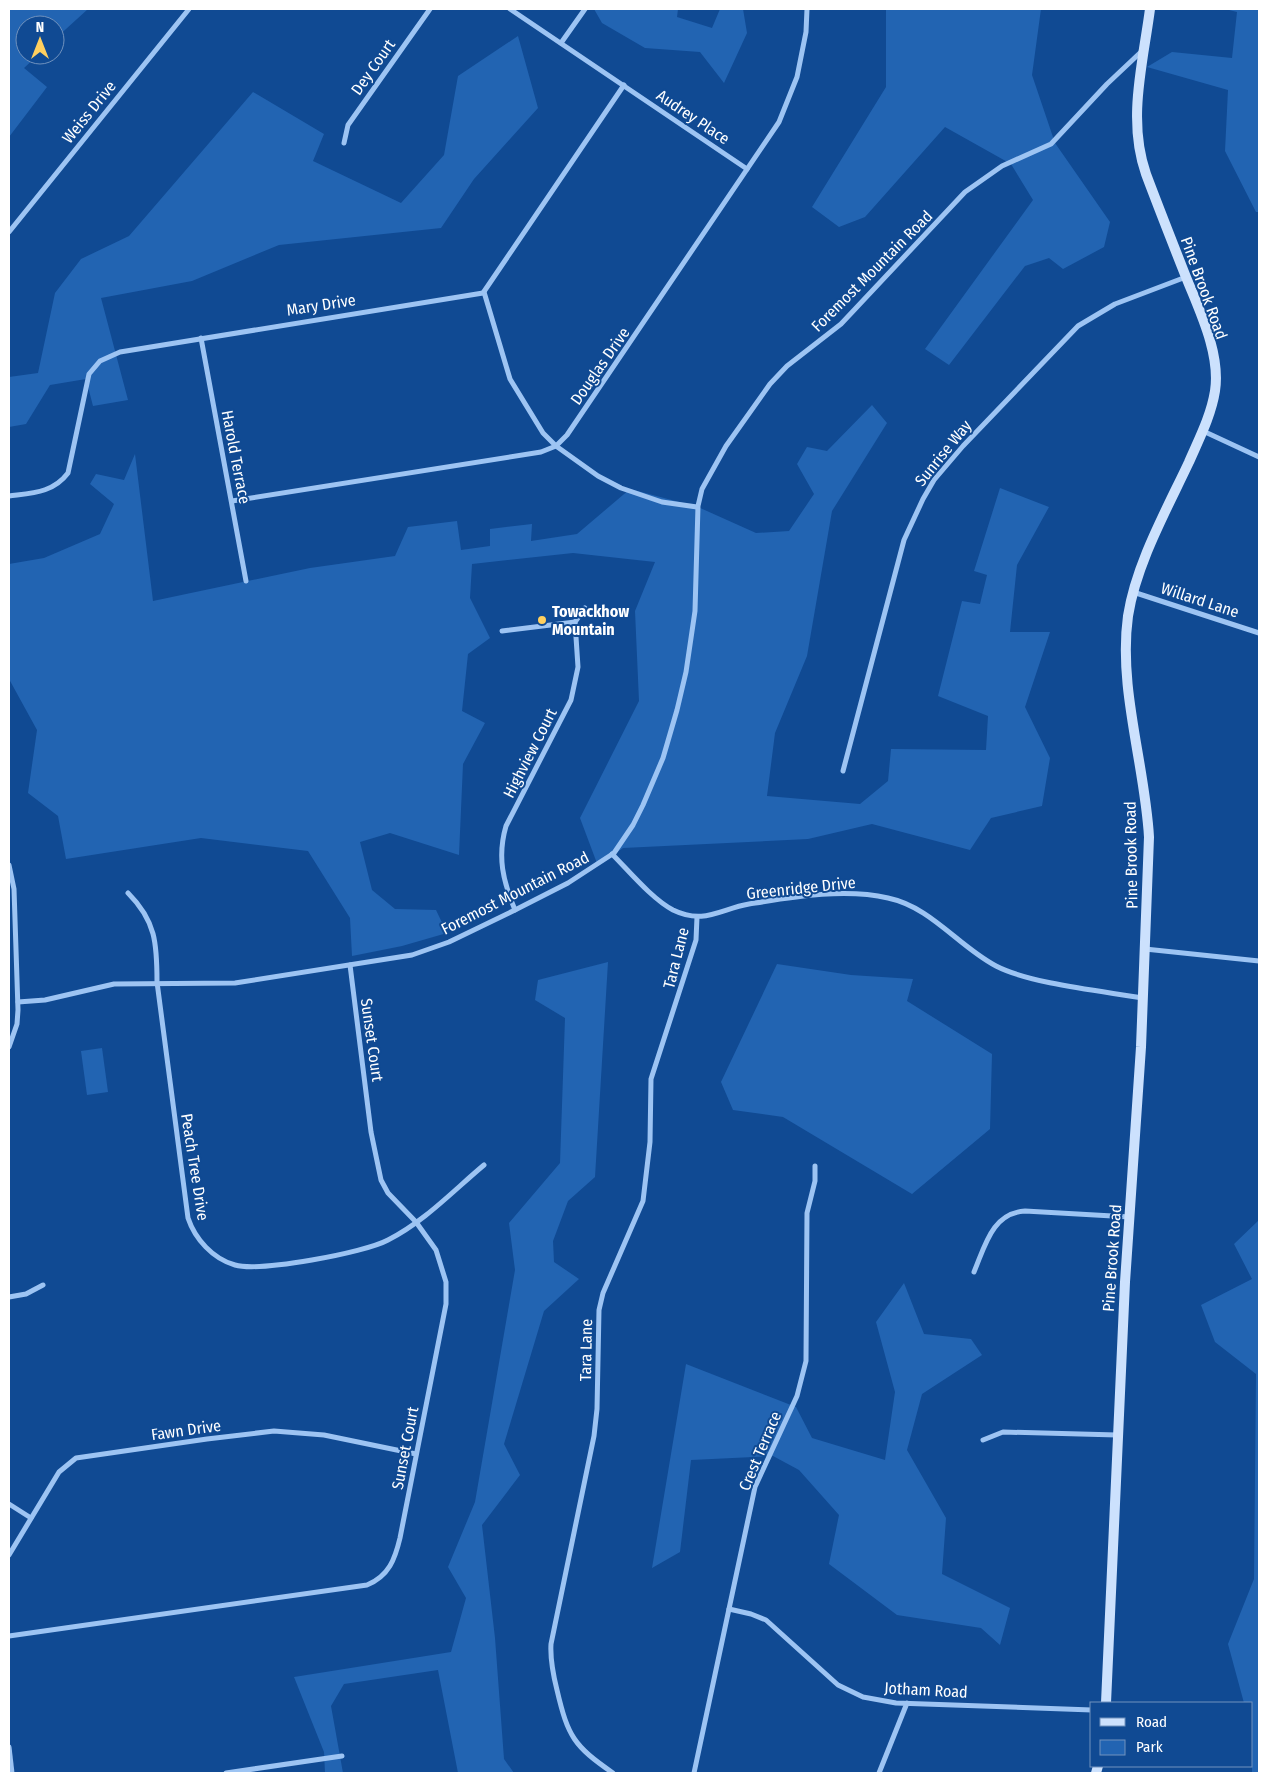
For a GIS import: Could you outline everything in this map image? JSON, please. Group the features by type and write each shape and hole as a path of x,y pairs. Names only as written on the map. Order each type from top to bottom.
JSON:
{"street":[{"name":"Weiss Drive","path":"9,232 189,9"},
{"name":"Dey Court","path":"344,142 348,125 430,9"},
{"name":"Audrey Place","path":"510,9 748,169"},
{"path":"561,43 585,9"},
{"name":"Douglas Drive","path":"556,446 572,428 779,122 790,98 803,55 807,9"},
{"name":"Pine Brook Road","path":"1106,1702 1117,1435 1143,998 1149,842 1147,809 1126,654 1128,615 1134,592 1163,517 1203,432 1215,392 1215,370 1208,337 1146,174 1139,150 1136,116 1150,9"},
{"name":"Foremost Mountain Road","path":"18,1002 45,1000 114,984 157,982 235,983 385,960 434,948 568,883 612,854 629,832 643,805 662,758 677,710 686,672 695,611 697,507 702,489 726,446 770,384 787,366 841,324 965,192 992,172 1051,144 1106,84 1144,50"},
{"path":"624,85 484,292 510,379 543,433 556,446 598,476 627,491 662,502 697,507"},
{"name":"Sunrise Way","path":"843,772 904,540 922,499 934,480 963,446 1078,326 1115,304 1186,277"},
{"name":"Mary Drive","path":"9,496 46,490 56,485 68,473 87,382 92,369 100,361 120,352 484,292"},
{"name":"Harold Terrace","path":"201,338 246,581"},
{"path":"1203,432 1259,457"},
{"path":"232,501 532,454 556,446"},
{"name":"Willard Lane","path":"1134,592 1259,632"},
{"path":"502,631 575,622 586,608"},
{"name":"Highview Court","path":"515,910 503,876 501,859 503,837 506,826 571,700 578,667 575,622"},
{"name":"Greenridge Drive","path":"612,854 662,903 682,914 697,917 715,915 747,904 836,894 886,897 918,909 976,953 1011,972 1031,978 1143,998"},
{"path":"9,865 14,889 18,1002 17,1024 9,1048"},
{"name":"Peach Tree Drive","path":"128,893 143,907 149,919 156,946 157,982 188,1218 195,1234 209,1251 235,1265 256,1266 354,1252 387,1241 416,1222 484,1165"},
{"name":"Tara Lane","path":"614,1773 582,1749 564,1723 551,1666 551,1644 594,1436 597,1409 599,1310 603,1293 642,1201 650,1142 651,1079 696,940 697,917"},
{"path":"1145,950 1259,961"},
{"name":"Sunset Court","path":"9,1636 338,1590 372,1583 389,1569 395,1560 447,1293 441,1260 416,1222 388,1193 381,1180 371,1132 350,965"},
{"path":"9,990 17,990"},
{"name":"Crest Terrace","path":"694,1773 755,1487 797,1396 806,1361 807,1213 815,1181 816,1166"},
{"path":"974,1272 993,1229 1004,1217 1014,1212 1130,1217"},
{"path":"9,1297 26,1294 43,1285"},
{"name":"Fawn Drive","path":"9,1555 62,1468 76,1458 274,1431 324,1435 416,1454"},
{"path":"983,1440 1003,1432 1117,1435"},
{"path":"9,1504 31,1518"},
{"name":"Jotham Road","path":"729,1609 766,1620 838,1685 874,1700 1090,1710"},
{"path":"879,1773 907,1703"},
{"path":"9,1747 12,1773"},
{"path":"226,1773 342,1756"}],"green space":[{"path":"9,9 88,9 65,30 65,15 15,15 15,65 27,65 24,68 47,87 9,137"},
{"path":"594,9 678,9 677,17 712,28 720,9 743,9 747,33 724,83 700,52 645,48 602,23"},
{"path":"886,9 1041,9 1032,75 1055,143 1110,222 1104,247 1063,269 1049,258 1025,266 949,365 925,349 1033,200 1011,164 945,127 865,217 839,227 812,207 886,87"},
{"path":"1225,9 1259,9 1259,212 1256,212 1225,151 1228,90 1147,67 1172,52 1232,58 1237,12"},
{"path":"518,36 538,108 474,179 441,228 279,245 192,281 101,298 128,400 93,406 86,379 50,385 26,424 9,427 9,377 38,373 55,293 81,259 129,236 253,92 324,134 313,161 401,203 444,155 458,76"},
{"path":"872,405 887,423 832,511 807,656 775,733 767,796 860,804 888,781 891,749 986,750 988,716 938,696 962,601 980,604 987,575 974,571 1000,488 1049,507 1017,565 1010,632 1050,632 1025,707 1050,758 1042,806 991,818 970,850 872,824 808,839 623,848 598,866 580,818 639,701 635,611 655,562 573,553 472,564 470,598 490,638 468,654 462,711 485,723 463,764 459,855 390,833 360,842 372,890 395,909 436,910 447,933 402,946 352,956 350,918 308,851 201,838 66,859 58,816 28,793 37,730 9,679 9,564 44,558 100,534 114,504 90,484 96,474 124,480 135,454 153,601 310,568 395,556 408,527 457,521 461,550 490,546 490,529 532,524 531,541 577,534 630,489 698,507 756,533 789,531 814,494 797,464 807,447 827,451"},
{"path":"608,962 595,1177 568,1201 553,1241 554,1262 579,1279 544,1311 504,1444 520,1475 482,1525 495,1638 504,1759 514,1773 458,1773 438,1670 344,1684 331,1706 343,1773 325,1773 324,1752 294,1677 451,1652 466,1598 448,1567 475,1502 515,1270 509,1223 560,1163 565,1018 535,1000 538,980"},
{"path":"777,964 851,975 913,979 907,1001 992,1054 990,1129 912,1194 783,1117 733,1110 721,1082"},
{"path":"102,1048 108,1092 87,1095 81,1051"},
{"path":"1259,1220 1259,1773 1252,1773 1253,1702 1244,1702 1228,1644 1254,1579 1256,1374 1215,1342 1201,1305 1252,1279 1234,1244"},
{"path":"904,1283 924,1334 971,1339 982,1355 922,1394 907,1450 946,1518 942,1574 1010,1608 1000,1645 981,1628 897,1615 829,1564 839,1515 799,1470 773,1456 691,1460 680,1552 652,1568 686,1364 796,1407 812,1438 885,1460 895,1392 876,1322"}],"place":[{"name":"Towackhow Mountain","path":"542,620"}]}
